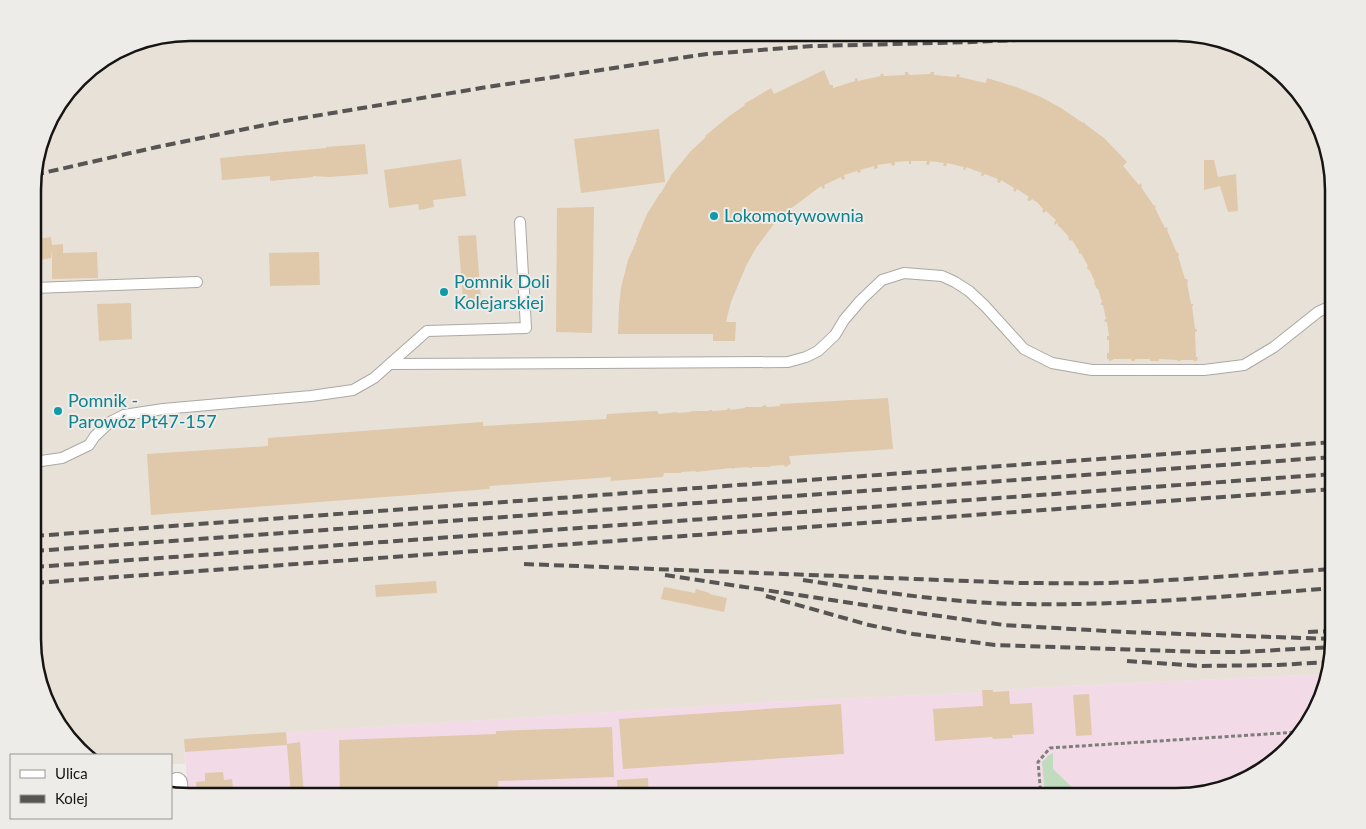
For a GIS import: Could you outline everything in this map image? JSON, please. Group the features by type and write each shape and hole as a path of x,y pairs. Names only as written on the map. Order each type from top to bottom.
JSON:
{"lane":[{"path":"41,461 62,458 88,445 110,422 124,415 164,409 311,396 353,390 374,378 427,331 526,328 520,222"},
{"path":"390,364 788,362 806,358 818,351 835,335 844,320 861,300 882,280 904,273 942,276 955,282 986,306 1024,349 1052,363 1092,370 1204,370 1244,365 1274,347 1324,309"},
{"path":"41,288 197,282"}],"path":[{"path":"1040,787 1038,762 1050,748 1291,732"}],"shaded area":[{"path":"191,41 1175,41 1214,46 1250,61 1281,85 1305,116 1320,152 1324,181 1324,648 1320,674 766,702 184,739 185,764 172,764 172,754 97,754 85,744 66,721 49,686 44,668 41,638 41,191 43,171 49,143 66,108 92,78 116,61 152,46"},
{"path":"1320,674 1305,713 1281,744 1250,768 1214,783 1195,786 187,788 184,739 766,702 967,693 1043,687"}],"green space":[{"path":"1053,753 1053,769 1072,787 1044,787 1042,762"}],"building":[{"name":"Lokomotywownia","path":"824,70 833,88 855,81 857,78 858,81 881,76 880,74 884,76 905,75 905,72 908,72 909,75 930,74 934,72 934,75 956,77 957,74 960,75 959,77 986,83 987,78 1041,97 1084,122 1104,138 1127,162 1123,166 1139,185 1141,183 1141,187 1155,205 1165,228 1167,227 1168,229 1178,252 1185,279 1188,282 1191,304 1193,304 1195,329 1197,329 1195,332 1197,361 1159,359 1159,361 1150,361 1150,359 1135,359 1135,361 1131,361 1131,359 1113,359 1109,361 1107,359 1109,340 1107,340 1107,336 1109,336 1107,322 1104,320 1106,319 1098,289 1081,253 1078,252 1072,240 1070,241 1069,237 1057,223 1055,225 1056,220 1046,211 1044,213 1038,203 1032,199 1030,201 1027,200 1029,197 1017,189 1015,192 1014,188 1001,180 1000,183 997,182 998,179 985,174 981,176 982,173 966,167 963,170 964,167 947,163 946,166 943,166 944,163 930,161 929,165 926,165 927,161 911,161 911,164 909,164 909,161 895,162 895,165 892,166 891,163 877,165 878,168 874,169 874,166 860,170 861,172 858,173 857,171 844,175 845,179 842,180 841,177 824,185 825,188 823,189 821,186 785,213 773,225 756,248 746,266 731,302 726,322 736,322 735,341 713,341 713,334 618,334 621,288 628,260 647,214 672,174 705,136 744,104 771,88 774,94"},
{"path":"659,129 665,182 581,193 574,139"},
{"path":"365,144 368,174 329,177 313,176 270,181 270,176 222,180 220,158"},
{"path":"461,159 466,196 433,200 434,207 419,210 418,204 389,208 384,170"},
{"path":"1204,160 1214,160 1218,177 1236,174 1238,211 1228,212 1220,186 1204,190"},
{"path":"594,207 592,333 556,332 557,208"},
{"path":"476,235 481,299 463,300 458,236"},
{"path":"51,237 52,245 63,244 63,253 97,252 98,278 52,279 52,251 51,258 41,260 41,239"},
{"path":"319,252 320,285 270,286 269,253"},
{"path":"131,303 132,339 99,341 97,304"},
{"path":"888,398 893,449 789,456 791,464 785,467 784,465 664,473 663,477 610,481 611,477 490,486 489,489 151,515 147,454 268,446 268,438 483,422 483,426 606,419 607,414 657,411 659,414 727,410 730,408 730,410 766,405 766,407 780,406 780,404"},
{"path":"436,581 437,593 376,597 375,585"},
{"path":"664,587 695,593 696,589 727,598 724,612 661,599"},
{"path":"982,690 993,690 993,692 1009,691 1010,704 1032,703 1034,734 1012,735 1013,738 993,739 992,737 935,741 933,709 983,706"},
{"path":"1089,694 1092,735 1076,736 1073,695"},
{"path":"841,704 844,754 623,769 619,719"},
{"path":"612,727 614,777 498,781 498,788 340,788 339,740 496,734 496,731"},
{"path":"286,732 287,744 300,742 303,788 290,788 287,745 185,752 184,739"},
{"path":"223,772 224,780 232,779 233,788 196,788 196,782 205,781 205,773"},
{"path":"648,778 649,788 617,788 617,780"}],"railway":[{"path":"43,173 285,121 481,88 707,54 813,46 994,41"},
{"path":"41,535 1324,443"},
{"path":"41,550 1324,458"},
{"path":"41,566 1324,475"},
{"path":"41,582 1324,490"},
{"path":"524,564 1020,583 1131,582 1324,570"},
{"path":"665,575 1004,625 1124,632 1324,639"},
{"path":"803,580 939,599 1022,604 1139,602 1324,589"},
{"path":"766,596 869,625 913,634 995,645 1204,652 1324,647"},
{"path":"1308,632 1324,631"},
{"path":"1127,661 1201,666 1322,662"}],"place":[{"name":"Lokomotywownia","path":"714,216"},
{"name":"Pomnik Doli Kolejarskiej","path":"444,292"},
{"name":"Pomnik - Parowóz Pt47-157","path":"58,411"}]}
